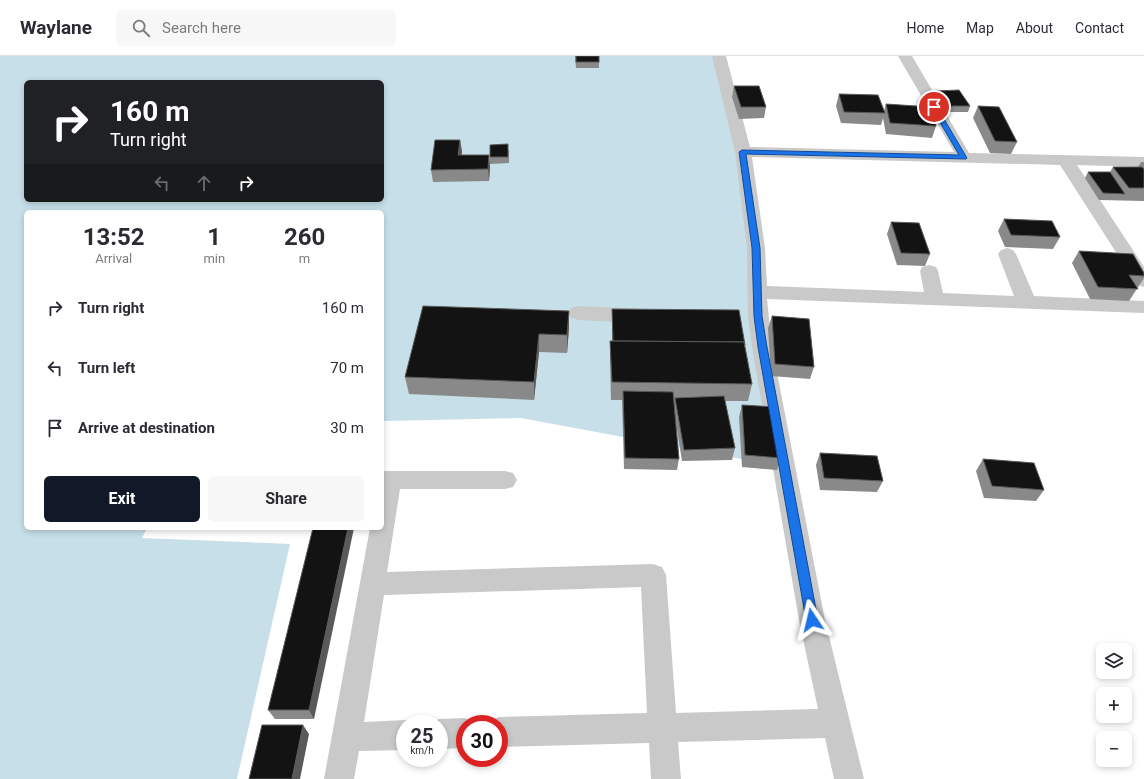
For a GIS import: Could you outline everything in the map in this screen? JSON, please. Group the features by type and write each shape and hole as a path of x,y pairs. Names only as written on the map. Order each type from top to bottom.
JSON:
{"street":[{"path":"719,56 742,152 756,248 758,292 751,316 776,422 812,620 849,779"},
{"path":"905,56 964,158"},
{"path":"742,152 1144,162"},
{"path":"1066,160 1144,281"},
{"path":"1007,254 1026,301"},
{"path":"929,271 935,299"},
{"path":"758,292 1026,301 1144,307"},
{"path":"578,313 662,316"},
{"path":"384,504 386,480 505,480"},
{"path":"339,779 381,530"},
{"path":"372,584 653,575 666,779"},
{"path":"508,732 836,723"},
{"path":"347,737 396,735"}],"water":[{"path":"0,56 715,56 737,160 753,288 768,464 521,418 384,421 384,210 24,210 24,530 146,530 142,538 290,544 237,779 0,779"}],"building":[{"path":"576,56 599,56 599,62 576,62"},
{"path":"734,86 759,86 766,107 741,107"},
{"path":"959,90 970,106 948,106 936,91"},
{"path":"839,94 878,95 885,113 844,112"},
{"path":"886,104 931,107 936,126 890,123"},
{"path":"978,106 999,107 1017,142 995,141"},
{"path":"435,140 460,140 458,155 489,155 488,169 431,170"},
{"path":"508,144 508,157 490,157 490,145"},
{"path":"1113,167 1142,167 1144,169 1144,188 1129,188"},
{"path":"1088,172 1110,172 1125,194 1103,193"},
{"path":"1004,219 1052,221 1060,237 1011,235"},
{"path":"891,222 919,223 930,254 901,253"},
{"path":"1079,251 1133,254 1144,273 1144,276 1129,275 1138,289 1098,287"},
{"path":"423,306 569,311 567,335 539,334 534,382 405,377"},
{"path":"612,309 739,310 745,345 744,342 613,341"},
{"path":"772,316 809,319 814,367 775,364"},
{"path":"610,341 744,342 752,384 612,382"},
{"path":"623,391 673,392 679,459 625,458"},
{"path":"724,396 735,448 684,450 675,398"},
{"path":"742,405 776,407 781,458 745,455"},
{"path":"820,453 877,456 883,481 824,478"},
{"path":"983,459 1034,463 1044,490 992,486"},
{"path":"313,530 348,530 309,710 268,710"},
{"path":"262,725 303,725 292,779 249,779"}],"route":[{"path":"812,620 762,347 758,316 756,248 742,152 964,158 934,107"}]}
